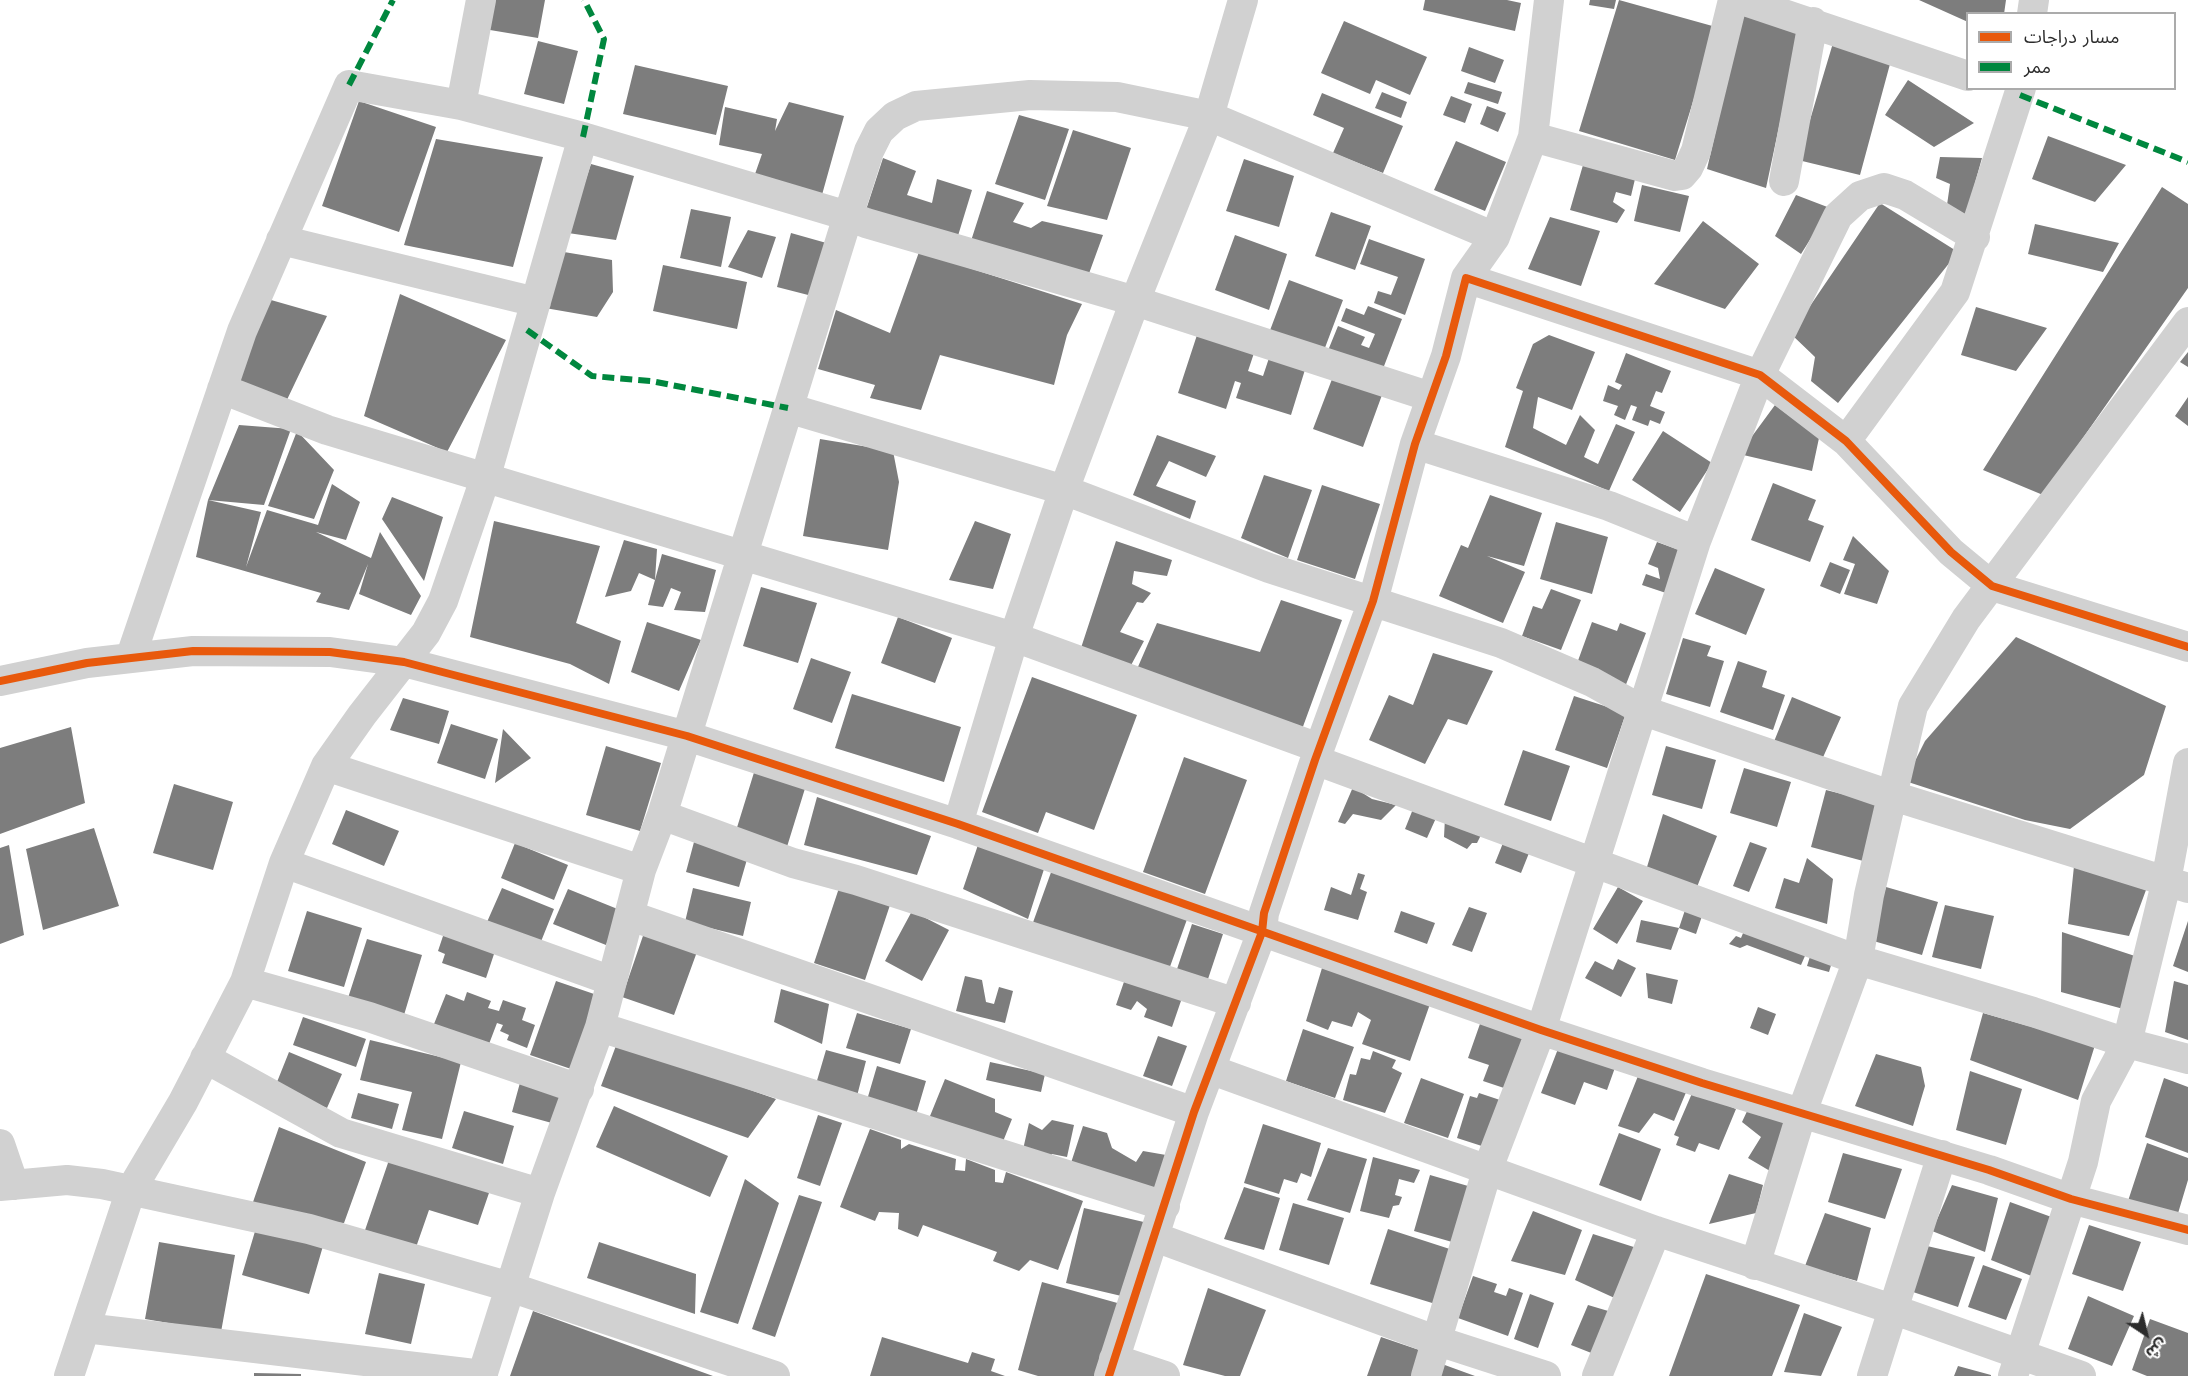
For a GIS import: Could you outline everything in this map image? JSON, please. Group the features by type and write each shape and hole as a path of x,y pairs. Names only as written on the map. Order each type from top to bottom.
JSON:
{"street":[{"path":"461,105 481,0"},
{"path":"958,824 1014,637 1064,490 1135,301 1209,116 1244,0"},
{"path":"1165,1376 1112,1368 1194,1112 1212,1070 1262,932 1264,913 1317,754 1373,601 1415,444 1446,356 1466,278 1495,237 1533,137 1549,0"},
{"path":"1533,137 1675,176 1682,174 1688,168 1696,151 1733,0"},
{"path":"1742,0 1966,75"},
{"path":"1784,181 1813,22"},
{"path":"131,656 243,331 349,85 461,105 583,137 848,216 866,224 1135,301 1431,397"},
{"path":"1846,441 1956,292 1975,237 2015,90"},
{"path":"85,1328 482,1375 540,1193 600,1027 631,916 641,870 662,815 869,151 879,131 895,116 916,106 1030,95 1117,97 1209,116 1495,237"},
{"path":"69,1376 131,1190 183,1102 245,982 284,863 326,766 362,715 426,633 443,601 485,479 583,137"},
{"path":"1426,1376 1487,1171 1541,1030 1696,541 1760,375 1838,216 1860,196 1884,188 1905,195 1975,237"},
{"path":"281,240 536,302"},
{"path":"1466,278 1760,375 1846,441 1951,552 1992,586 2188,647"},
{"path":"1755,1264 1802,1112 1858,960 1869,895 1913,706 1966,619 2188,322"},
{"path":"222,389 327,430 1014,637 1654,886 1858,960 2033,1012 2127,1043 2188,1059"},
{"path":"788,408 1064,490 1269,568 1501,643 1592,682 1644,711 1893,796 2177,885"},
{"path":"1415,444 1609,506 1696,541"},
{"path":"0,681 54,668 131,656 193,651 330,652 404,662 687,736 958,824 1541,1030 1702,1083 1942,1155 2071,1199 2188,1230"},
{"path":"2016,1365 2071,1199 2097,1101 2127,1043 2177,885 2188,764"},
{"path":"326,766 641,870"},
{"path":"662,815 793,863 856,880 1236,1003"},
{"path":"284,863 612,981"},
{"path":"631,916 1194,1112"},
{"path":"245,982 369,1017 579,1089"},
{"path":"600,1027 1165,1206"},
{"path":"205,1058 341,1133 540,1193"},
{"path":"1212,1070 1656,1231 1892,1309 2016,1365 2081,1376"},
{"path":"0,1144 7,1185 67,1180 131,1190 309,1230 510,1287 775,1376"},
{"path":"1872,1376 1942,1155"},
{"path":"1597,1376 1656,1231"},
{"path":"1155,1237 1438,1341 1546,1376"}],"building":[{"path":"489,0 545,0 538,38 484,29"},
{"path":"1425,0 1507,0 1521,3 1515,31 1423,10"},
{"path":"1590,0 1616,0 1614,9 1589,5"},
{"path":"1619,0 1716,27 1675,160 1579,131"},
{"path":"1919,0 2006,0 2004,12 1966,12 1966,21"},
{"path":"1743,13 1800,28 1766,188 1707,169"},
{"path":"1344,21 1427,57 1410,95 1376,80 1370,94 1321,73"},
{"path":"538,41 578,51 564,104 524,94"},
{"path":"1833,43 1890,64 1860,175 1798,160"},
{"path":"1469,47 1504,60 1495,83 1461,71"},
{"path":"635,65 728,86 716,135 623,114"},
{"path":"1908,80 1974,123 1934,147 1885,115"},
{"path":"1468,82 1502,92 1498,104 1464,93"},
{"path":"1382,92 1407,102 1401,118 1375,108"},
{"path":"1322,93 1403,126 1383,173 1333,153 1344,128 1313,115"},
{"path":"1451,96 1472,104 1465,123 1443,115"},
{"path":"359,101 436,127 399,232 322,206"},
{"path":"789,102 844,116 820,202 755,174 762,154 719,145 725,107 777,119 775,131"},
{"path":"1487,106 1506,113 1498,132 1480,124"},
{"path":"1019,115 1069,129 1045,200 995,184"},
{"path":"1073,130 1131,148 1107,220 1047,206"},
{"path":"2048,136 2126,165 2095,202 2032,179"},
{"path":"436,139 543,157 513,267 404,245"},
{"path":"1456,141 1506,162 1485,211 1434,190"},
{"path":"1940,157 1982,158 1965,219 1947,205 1950,184 1936,178"},
{"path":"883,158 916,171 907,195 932,203 937,179 972,190 957,239 864,216"},
{"path":"1244,159 1294,176 1279,227 1226,211"},
{"path":"591,164 634,176 616,240 568,233"},
{"path":"1583,165 1635,179 1631,196 1616,192 1613,202 1625,210 1617,223 1570,210"},
{"path":"1642,185 1689,196 1680,232 1634,221"},
{"path":"2162,187 2188,204 2188,288 2043,495 1983,470"},
{"path":"987,191 1024,203 1013,222 1031,228 1042,221 1103,235 1087,279 970,244"},
{"path":"1796,195 1830,208 1801,254 1775,236"},
{"path":"1880,203 1958,252 1838,403 1811,381 1815,357 1791,334"},
{"path":"691,209 731,217 721,267 680,258"},
{"path":"1331,212 1371,226 1355,270 1315,256"},
{"path":"1550,217 1600,231 1581,286 1528,269"},
{"path":"1703,221 1759,264 1725,309 1654,284"},
{"path":"2035,224 2119,243 2103,272 2028,254"},
{"path":"748,230 776,237 762,278 728,267"},
{"path":"791,233 830,244 816,297 777,287"},
{"path":"1235,235 1287,254 1269,310 1215,290"},
{"path":"1369,239 1425,259 1405,315 1374,303 1378,291 1391,295 1398,277 1360,264"},
{"path":"558,251 612,260 613,292 597,317 545,308"},
{"path":"919,252 1082,304 1067,335 1054,385 940,355 921,410 870,398 875,385 818,369 836,310 890,333"},
{"path":"663,265 747,282 737,329 653,311"},
{"path":"1289,280 1343,300 1323,353 1269,333"},
{"path":"400,294 506,340 447,452 364,416"},
{"path":"264,298 327,316 284,406 237,383"},
{"path":"1368,306 1402,319 1381,374 1327,353 1338,326 1365,337 1361,345 1369,348 1375,334 1341,321 1346,308 1364,315"},
{"path":"1976,307 2047,328 2016,371 1961,355"},
{"path":"1197,335 1254,353 1248,371 1263,376 1272,349 1308,360 1291,415 1236,398 1241,383 1235,381 1226,409 1178,393"},
{"path":"1549,335 1595,352 1572,410 1538,397 1533,428 1566,445 1580,415 1595,430 1584,457 1598,464 1616,424 1635,432 1609,491 1505,447 1523,391 1516,388 1533,344"},
{"path":"2188,352 2188,367 2180,362"},
{"path":"1626,353 1671,371 1662,393 1656,391 1650,406 1665,412 1660,424 1650,420 1648,426 1632,420 1637,407 1631,405 1625,420 1614,415 1618,406 1603,401 1608,385 1619,390 1622,385 1615,382"},
{"path":"1337,366 1386,384 1363,447 1313,429"},
{"path":"2188,397 2188,426 2175,416"},
{"path":"1775,405 1819,438 1812,471 1739,454"},
{"path":"239,425 291,429 264,505 208,500"},
{"path":"297,431 334,470 314,519 268,506"},
{"path":"1663,431 1712,463 1680,512 1632,480"},
{"path":"1157,435 1216,456 1206,477 1169,461 1156,486 1196,501 1190,519 1133,495"},
{"path":"820,439 893,451 899,482 888,550 803,536"},
{"path":"1264,475 1312,490 1288,558 1241,538"},
{"path":"1773,483 1816,500 1808,520 1824,526 1810,562 1751,540"},
{"path":"332,484 360,502 346,540 316,532 371,558 380,532 421,596 411,615 359,594 368,564 349,610 316,602 321,593 196,557 208,500 261,512 246,567 267,510 318,525"},
{"path":"1322,485 1380,504 1355,579 1297,560"},
{"path":"1490,495 1542,513 1524,566 1487,556 1525,572 1503,623 1439,596 1461,545 1468,548"},
{"path":"392,497 443,517 424,581 382,519"},
{"path":"494,521 600,546 576,623 621,641 609,684 570,664 470,637"},
{"path":"975,521 1011,534 993,589 949,580"},
{"path":"1556,522 1608,537 1592,594 1540,579"},
{"path":"1853,536 1889,571 1877,604 1844,594 1855,564 1843,560"},
{"path":"624,540 657,549 655,580 639,573 631,591 605,597"},
{"path":"1116,541 1172,560 1167,576 1134,571 1132,584 1151,593 1143,603 1137,602 1120,632 1144,641 1129,669 1080,651"},
{"path":"1657,542 1682,551 1666,593 1642,585 1646,574 1660,579 1658,568 1648,564"},
{"path":"662,554 716,570 705,612 674,610 681,592 671,588 663,607 648,605"},
{"path":"1830,562 1850,570 1840,594 1820,586"},
{"path":"1715,568 1765,589 1746,635 1695,614"},
{"path":"761,587 817,603 798,663 743,646"},
{"path":"1551,589 1581,600 1561,650 1522,636 1533,606 1542,609"},
{"path":"1281,600 1342,620 1301,732 1134,676 1157,623 1260,652"},
{"path":"898,617 952,638 935,683 881,663"},
{"path":"647,622 701,640 679,691 631,672"},
{"path":"1592,622 1617,631 1620,623 1646,633 1625,687 1575,669"},
{"path":"2016,637 2166,706 2144,775 2070,829 2025,820 1905,781 1925,741"},
{"path":"1683,638 1711,646 1707,656 1724,661 1710,707 1666,694"},
{"path":"1433,653 1493,671 1467,725 1448,719 1425,764 1369,740 1389,695 1413,705"},
{"path":"811,658 851,672 832,723 793,709"},
{"path":"1738,661 1767,671 1762,687 1785,695 1773,730 1720,712"},
{"path":"1032,677 1137,715 1094,830 1046,812 1038,833 982,812"},
{"path":"852,694 961,727 944,782 835,748"},
{"path":"1574,696 1626,713 1607,768 1555,750"},
{"path":"1792,697 1841,717 1820,764 1773,744"},
{"path":"403,698 449,711 439,744 390,730"},
{"path":"451,724 498,739 485,779 437,763"},
{"path":"71,727 85,803 0,834 0,748"},
{"path":"503,729 531,758 495,783"},
{"path":"606,746 661,763 640,831 586,815"},
{"path":"1666,746 1716,760 1702,809 1652,795"},
{"path":"1523,750 1570,766 1551,821 1504,805"},
{"path":"1184,757 1247,780 1205,894 1143,872"},
{"path":"756,766 807,782 786,850 735,834"},
{"path":"1744,768 1791,782 1777,827 1730,813"},
{"path":"174,784 233,802 213,870 153,853"},
{"path":"1353,787 1372,799 1396,805 1381,820 1353,814 1345,824 1338,822"},
{"path":"1826,790 1882,804 1867,862 1811,847"},
{"path":"817,797 931,836 917,875 804,845"},
{"path":"1413,809 1436,818 1427,838 1405,829"},
{"path":"346,810 399,831 384,866 332,844"},
{"path":"1663,814 1717,836 1697,887 1647,867"},
{"path":"1445,818 1481,835 1477,843 1472,843 1467,849 1444,837"},
{"path":"94,828 119,906 43,930 26,849"},
{"path":"1505,838 1531,848 1521,873 1495,863"},
{"path":"694,842 748,856 739,887 686,872"},
{"path":"979,842 1045,866 1028,919 963,889"},
{"path":"1750,842 1767,848 1749,892 1733,886"},
{"path":"515,843 568,865 554,900 501,878"},
{"path":"9,845 24,935 0,944 0,848"},
{"path":"1807,858 1833,879 1827,924 1775,908 1784,878 1799,883"},
{"path":"1054,864 1190,911 1167,975 1031,928"},
{"path":"2074,866 2146,890 2129,936 2068,924"},
{"path":"1358,873 1365,875 1360,889 1367,892 1358,920 1324,910 1331,887 1351,895"},
{"path":"1618,887 1643,901 1617,944 1593,929"},
{"path":"1886,887 1938,902 1922,955 1870,940"},
{"path":"502,888 554,909 540,944 487,922"},
{"path":"693,888 751,902 743,936 685,922"},
{"path":"839,888 890,905 865,980 814,963"},
{"path":"568,889 620,910 606,945 553,924"},
{"path":"1945,905 1994,916 1981,969 1932,957"},
{"path":"1469,907 1487,913 1472,952 1452,945"},
{"path":"1686,907 1703,913 1696,934 1679,928"},
{"path":"307,911 362,928 344,987 288,971"},
{"path":"912,911 949,930 922,981 885,961"},
{"path":"1401,911 1435,923 1427,944 1394,932"},
{"path":"1641,920 1679,928 1671,950 1636,942"},
{"path":"2188,921 2188,972 2173,966"},
{"path":"1192,924 1223,934 1208,979 1177,969"},
{"path":"1746,926 1808,949 1801,965 1747,945 1740,948 1729,944 1736,936 1741,938"},
{"path":"645,930 698,949 674,1015 622,997"},
{"path":"2062,932 2141,958 2127,1010 2061,992"},
{"path":"444,933 495,951 486,978 442,963 445,954 438,951"},
{"path":"367,939 422,955 404,1015 348,998"},
{"path":"1813,947 1835,952 1829,972 1807,966"},
{"path":"1618,959 1636,968 1621,997 1585,978 1595,961 1613,970"},
{"path":"1322,968 1430,1004 1410,1061 1362,1044 1371,1020 1358,1012 1352,1027 1332,1021 1328,1030 1306,1021"},
{"path":"1646,973 1678,980 1672,1004 1648,998"},
{"path":"965,976 982,980 986,1002 994,1004 999,987 1013,991 1005,1023 956,1011"},
{"path":"1126,976 1183,995 1172,1027 1144,1017 1147,1009 1137,1001 1131,1010 1116,1005"},
{"path":"556,981 597,995 571,1069 530,1055"},
{"path":"2174,981 2188,985 2188,1040 2165,1032"},
{"path":"781,989 829,1004 822,1044 774,1022"},
{"path":"467,992 491,1001 488,1008 499,1011 503,1000 526,1008 522,1020 535,1025 527,1048 507,1040 509,1035 500,1031 503,1025 497,1023 489,1044 434,1024 446,994 464,1001"},
{"path":"1758,1007 1776,1014 1768,1035 1750,1028"},
{"path":"857,1013 911,1029 900,1064 846,1048"},
{"path":"1983,1013 2095,1045 2078,1100 1970,1060"},
{"path":"303,1017 366,1039 356,1067 293,1045"},
{"path":"1481,1021 1531,1037 1513,1091 1483,1081 1489,1065 1468,1058"},
{"path":"1303,1029 1354,1047 1335,1098 1286,1081"},
{"path":"1158,1036 1187,1046 1172,1086 1143,1076"},
{"path":"370,1040 461,1062 442,1139 402,1130 412,1092 360,1080"},
{"path":"1561,1041 1617,1062 1607,1090 1584,1082 1575,1105 1541,1093"},
{"path":"617,1043 776,1099 748,1138 601,1086"},
{"path":"826,1050 866,1061 857,1096 816,1084"},
{"path":"1373,1051 1396,1060 1392,1068 1402,1073 1385,1113 1343,1100 1350,1074 1356,1075 1361,1058 1370,1060"},
{"path":"289,1052 342,1074 327,1108 275,1087"},
{"path":"1876,1054 1921,1067 1925,1086 1913,1126 1855,1106"},
{"path":"990,1062 1045,1074 1041,1092 986,1080"},
{"path":"877,1066 926,1081 916,1115 867,1100"},
{"path":"1640,1071 1687,1090 1674,1121 1654,1113 1639,1133 1618,1126"},
{"path":"1970,1071 2022,1089 2006,1145 1956,1130"},
{"path":"1421,1078 1464,1094 1448,1138 1404,1123"},
{"path":"2164,1078 2188,1087 2188,1153 2145,1137"},
{"path":"521,1079 569,1093 559,1125 512,1112"},
{"path":"945,1079 995,1099 995,1112 1012,1119 1000,1149 928,1121"},
{"path":"1693,1091 1736,1109 1719,1150 1699,1143 1695,1152 1676,1145 1679,1137 1674,1135"},
{"path":"358,1093 399,1104 392,1129 351,1118"},
{"path":"1479,1093 1503,1101 1488,1148 1457,1138 1470,1096 1477,1098"},
{"path":"614,1106 728,1156 710,1197 596,1147"},
{"path":"1749,1107 1788,1123 1770,1171 1748,1158 1761,1137 1742,1122"},
{"path":"464,1111 514,1126 503,1164 452,1148"},
{"path":"818,1115 842,1123 820,1186 797,1178"},
{"path":"1052,1120 1074,1125 1067,1157 1052,1154 1048,1160 1022,1154 1029,1123 1042,1130"},
{"path":"1263,1124 1321,1143 1311,1177 1301,1173 1297,1183 1284,1179 1279,1194 1244,1183"},
{"path":"1083,1126 1107,1133 1112,1148 1136,1162 1143,1151 1166,1155 1159,1193 1069,1169"},
{"path":"279,1127 366,1162 344,1223 315,1221 253,1202"},
{"path":"870,1129 901,1140 901,1149 909,1144 956,1159 955,1170 965,1171 966,1159 995,1170 995,1182 1003,1183 1006,1172 1083,1201 1058,1270 1030,1260 1019,1271 993,1261 997,1252 923,1225 918,1237 898,1229 899,1213 879,1212 875,1221 840,1207"},
{"path":"1619,1133 1661,1149 1641,1201 1599,1185"},
{"path":"2147,1143 2188,1158 2188,1180 2176,1220 2128,1201"},
{"path":"1328,1148 1367,1159 1350,1213 1307,1200"},
{"path":"1843,1153 1902,1169 1885,1219 1828,1202"},
{"path":"1373,1157 1420,1170 1414,1183 1399,1179 1395,1195 1402,1197 1399,1205 1393,1206 1389,1218 1360,1211"},
{"path":"389,1160 490,1190 478,1225 429,1210 414,1253 363,1236"},
{"path":"1729,1174 1763,1185 1756,1213 1709,1224"},
{"path":"1430,1175 1475,1188 1459,1244 1414,1231"},
{"path":"745,1179 779,1203 738,1324 700,1312"},
{"path":"1952,1185 1998,1198 1985,1252 1932,1231"},
{"path":"1244,1187 1280,1198 1264,1250 1224,1239"},
{"path":"799,1195 822,1202 775,1337 752,1329"},
{"path":"2010,1202 2057,1219 2039,1279 1991,1260"},
{"path":"1293,1203 1344,1218 1329,1265 1279,1250"},
{"path":"1084,1208 1148,1223 1130,1298 1066,1283"},
{"path":"1533,1211 1582,1230 1565,1275 1511,1261"},
{"path":"1825,1213 1871,1228 1857,1281 1805,1266"},
{"path":"2089,1225 2141,1242 2123,1291 2072,1274"},
{"path":"256,1228 323,1246 309,1294 242,1275"},
{"path":"1388,1229 1459,1252 1442,1306 1370,1284"},
{"path":"1593,1234 1640,1249 1619,1300 1575,1280"},
{"path":"159,1242 235,1255 221,1332 145,1319"},
{"path":"599,1242 696,1274 695,1314 587,1278"},
{"path":"1927,1246 1975,1257 1958,1307 1913,1292"},
{"path":"1983,1265 2022,1279 2006,1320 1968,1307"},
{"path":"379,1273 425,1284 411,1344 365,1334"},
{"path":"1706,1274 1800,1305 1772,1376 1669,1376"},
{"path":"1473,1276 1497,1284 1494,1292 1506,1296 1509,1288 1523,1293 1508,1336 1458,1318"},
{"path":"1042,1282 1121,1304 1101,1376 1038,1376 1018,1370"},
{"path":"1208,1288 1266,1310 1240,1376 1225,1376 1183,1365"},
{"path":"1530,1294 1554,1303 1538,1348 1514,1339"},
{"path":"2088,1296 2134,1316 2112,1366 2068,1349"},
{"path":"1588,1305 1615,1313 1599,1356 1571,1345"},
{"path":"533,1311 713,1376 510,1376"},
{"path":"1804,1313 1842,1327 1821,1376 1784,1372"},
{"path":"2150,1319 2188,1333 2188,1376 2147,1376 2132,1370"},
{"path":"882,1337 968,1363 972,1352 995,1359 991,1371 1005,1376 870,1376"},
{"path":"1381,1337 1431,1354 1424,1376 1367,1376"},
{"path":"1442,1364 1475,1376 1438,1376"},
{"path":"1958,1366 1991,1375 1991,1376 1954,1376"},
{"path":"254,1373 301,1374 301,1376 254,1376"}],"marked path":[{"path":"349,85 393,0"},
{"path":"583,137 604,39 584,0"},
{"path":"2020,95 2188,162"},
{"path":"527,330 592,376 651,381 788,408"}],"cycle path":[{"path":"1109,1376 1194,1112 1262,932 1264,913 1315,760 1373,601 1415,444 1446,356 1466,278 1760,375 1846,441 1951,552 1992,586 2188,647"},
{"path":"0,681 87,663 193,651 330,652 404,662 687,736 958,824 1541,1030 1702,1083 1989,1170 2071,1199 2188,1230"}]}
